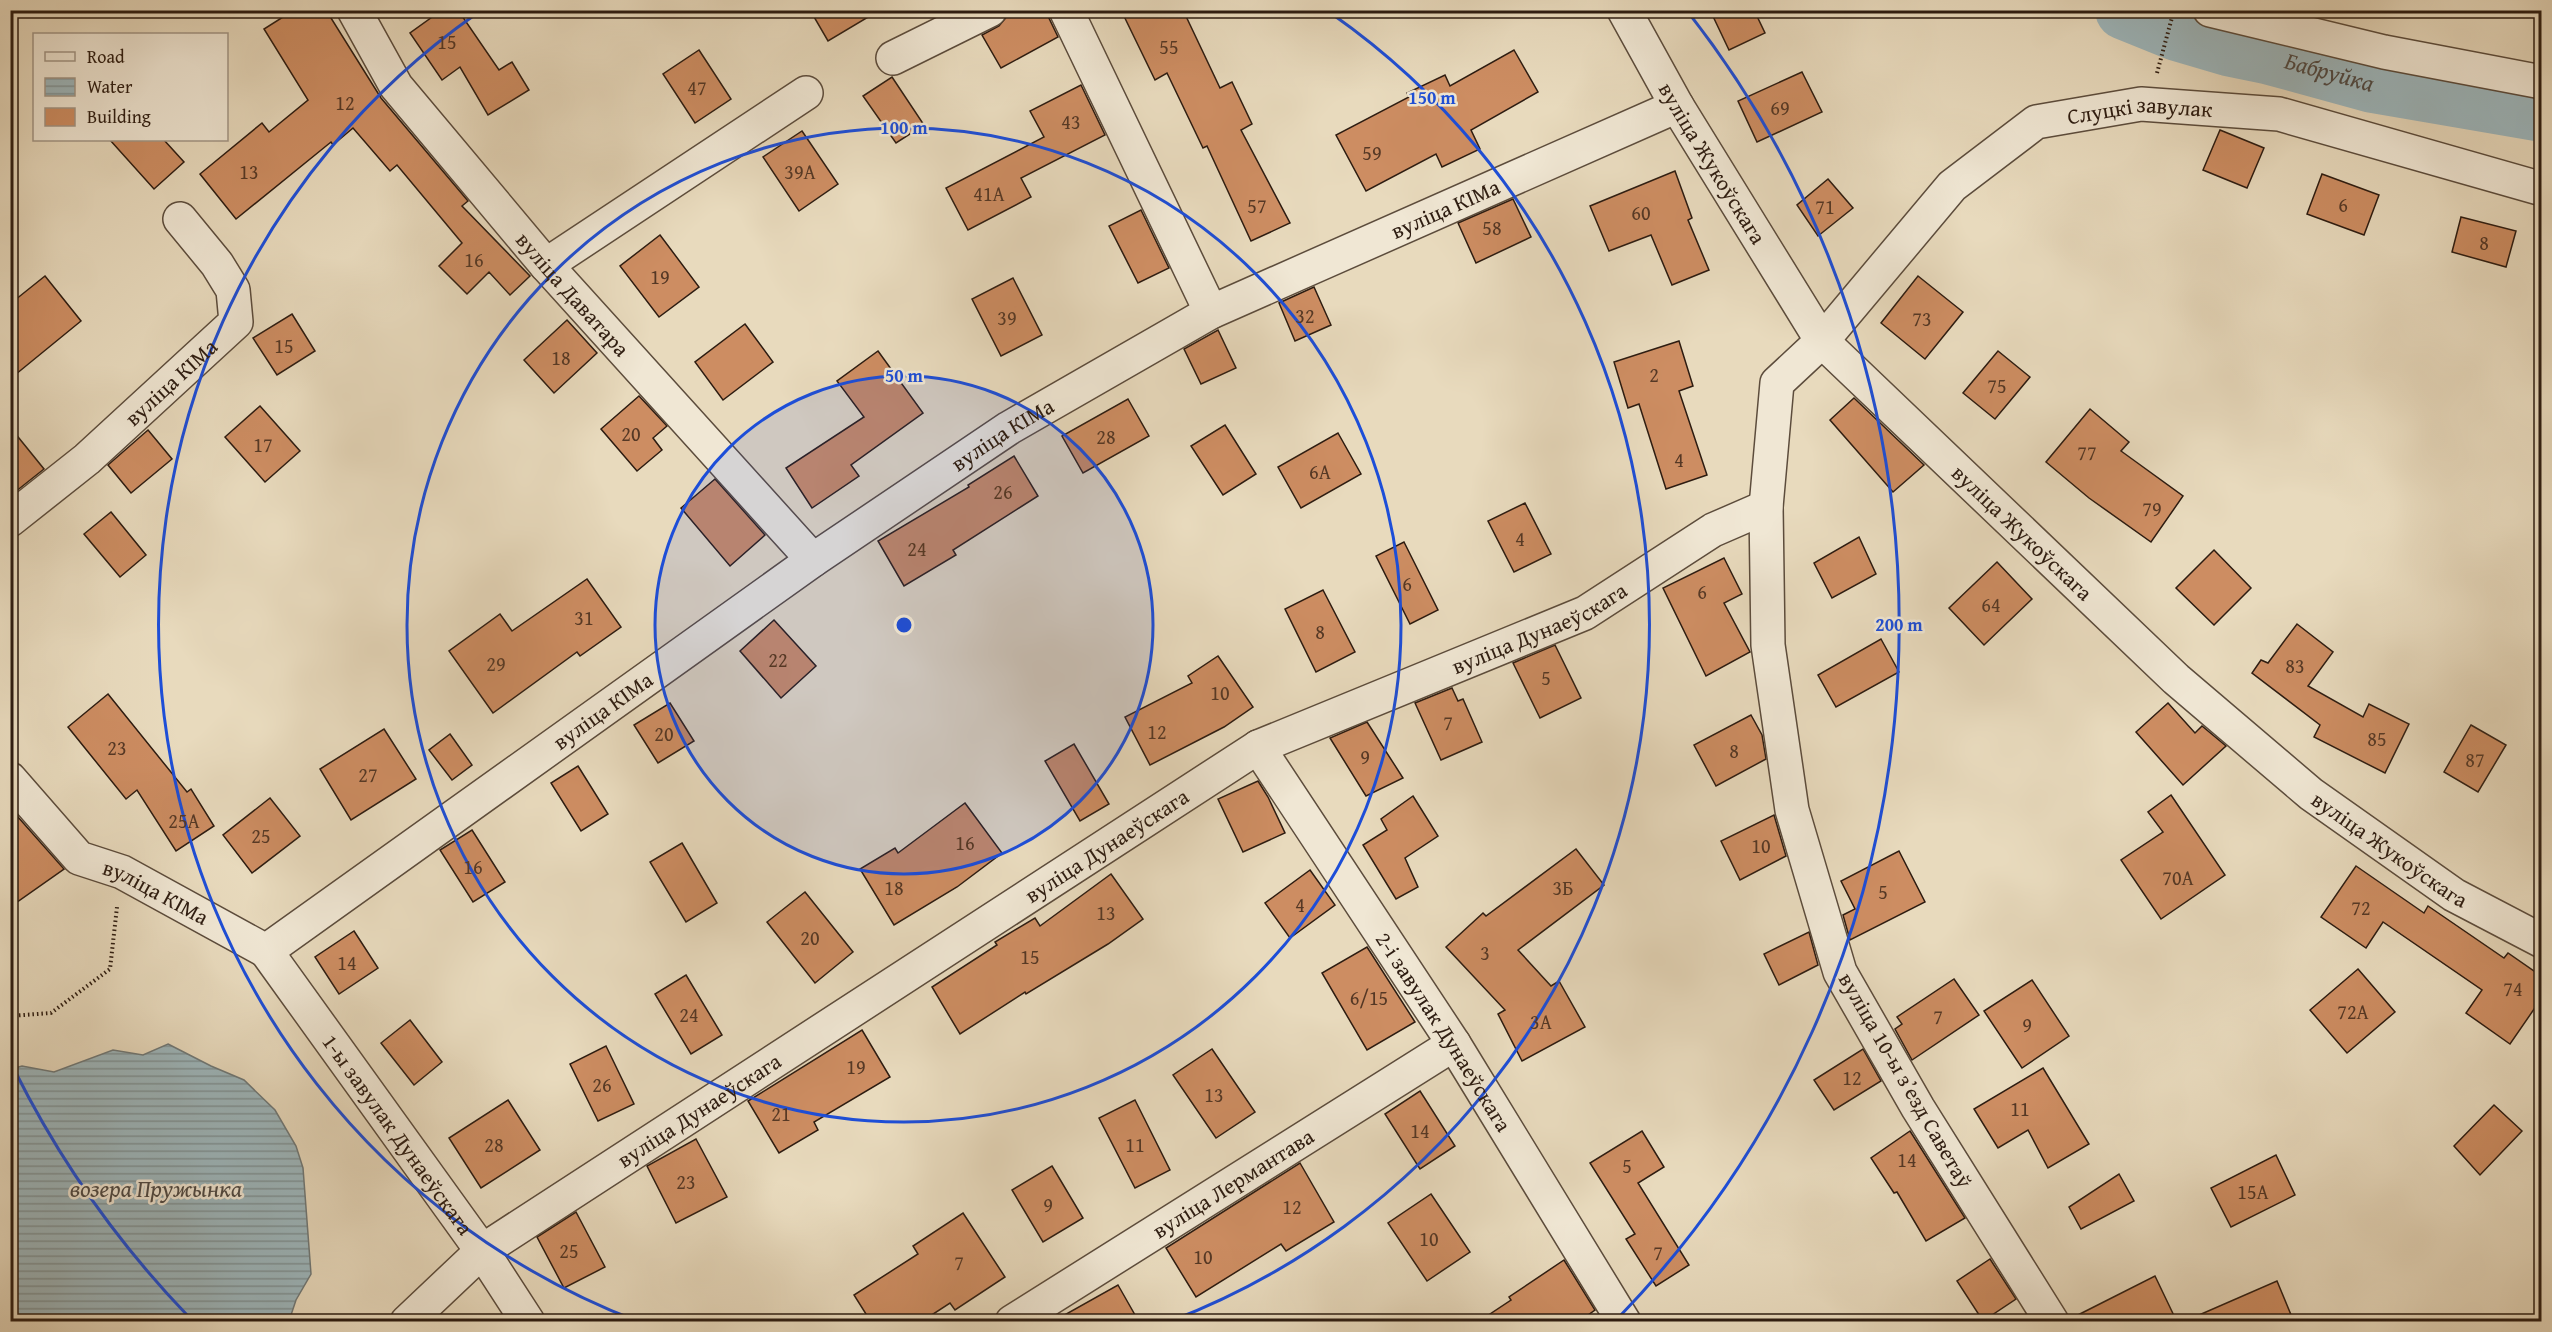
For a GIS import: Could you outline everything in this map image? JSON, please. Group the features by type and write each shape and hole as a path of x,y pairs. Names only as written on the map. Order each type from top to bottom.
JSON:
{"street":[{"name":"вуліца Даватара","path":"354,10 396,86 546,265 813,560"},
{"path":"893,58 990,10"},
{"path":"1066,10 1211,312"},
{"name":"вуліца Жукоўскага","path":"1624,10 1677,106 1822,341 2176,679 2311,794 2454,895 2541,941"},
{"path":"2210,10 2384,52 2541,82"},
{"path":"546,265 806,93"},
{"name":"Слуцкі завулак","path":"1822,341 1953,186 2036,122 2141,104 2279,114 2541,189"},
{"name":"вуліца КІМа","path":"10,779 79,858 122,872 266,951 813,560 1010,428 1211,312 1677,106"},
{"name":"вуліца КІМа","path":"10,519 87,459 236,322 233,290 217,264 180,219"},
{"name":"вуліца 10-ы зʼезд Саветаў","path":"1822,341 1777,383 1766,507 1768,645 1792,810 1840,972 1918,1108 2052,1322"},
{"name":"вуліца Дунаеўскага","path":"407,1322 482,1251 1258,747 1585,613 1713,530 1766,507"},
{"name":"2-і завулак Дунаеўскага","path":"1258,747 1454,1044 1624,1322"},
{"name":"1-ы завулак Дунаеўскага","path":"266,951 482,1251 528,1322"},
{"name":"вуліца Лермантава","path":"1012,1322 1454,1044"}],"path":[{"path":"2158,68 2174,10"},
{"path":"10,1017 51,1013 110,969 122,872"}],"water":[{"name":"возера Пружынка","path":"168,1044 244,1080 275,1110 296,1146 303,1168 311,1274 296,1300 289,1321 11,1321 11,1069 22,1066 54,1072 113,1050 143,1055"}],"building":[{"path":"294,10 326,10 381,98 468,201 462,206 530,276 510,295 489,272 467,294 439,266 462,243 397,165 390,171 353,128 333,145 331,142 236,219 200,174 262,123 269,132 308,100 264,29"},
{"path":"442,10 458,10 499,70 512,62 529,90 488,115 460,67 442,80 410,33"},
{"path":"810,10 880,10 828,41"},
{"path":"1016,10 1045,10 1058,37 1001,68 982,35 999,26 1008,15"},
{"path":"1121,10 1183,10 1220,88 1232,82 1252,124 1241,130 1290,223 1251,241 1207,146 1203,148 1167,73 1155,80"},
{"path":"1710,10 1754,10 1765,33 1729,50"},
{"path":"699,50 731,99 695,123 663,74"},
{"path":"1514,50 1538,92 1471,130 1480,149 1442,167 1436,154 1366,191 1336,135 1409,97 1407,93 1445,75 1450,86"},
{"path":"1802,72 1822,112 1757,142 1738,101"},
{"path":"892,77 924,125 896,143 863,96"},
{"path":"1081,85 1105,135 1021,178 1031,197 968,230 946,188 1044,137 1030,111"},
{"path":"2220,130 2264,148 2247,188 2203,170"},
{"path":"802,131 838,184 799,211 763,157"},
{"path":"111,141 165,141 184,162 154,189"},
{"path":"1675,171 1692,218 1688,220 1709,270 1672,285 1651,235 1609,251 1590,206"},
{"path":"2322,174 2379,195 2364,235 2307,214"},
{"path":"1828,179 1853,208 1818,236 1797,205"},
{"path":"1513,199 1531,237 1476,263 1458,223"},
{"path":"1141,210 1169,268 1138,283 1109,226"},
{"path":"2461,217 2516,231 2506,267 2452,252"},
{"path":"660,235 699,287 659,317 620,266"},
{"path":"45,276 81,321 10,379 10,304"},
{"path":"1918,276 1963,312 1925,359 1881,323"},
{"path":"1013,278 1042,335 1001,356 972,299"},
{"path":"1314,287 1331,325 1295,341 1279,303"},
{"path":"292,314 315,351 277,375 253,338"},
{"path":"567,320 597,353 554,393 524,360"},
{"path":"745,324 773,362 723,400 695,362"},
{"path":"1218,330 1236,368 1201,384 1184,349"},
{"path":"1679,341 1693,386 1679,391 1707,475 1666,489 1639,404 1628,408 1614,362"},
{"path":"878,351 923,413 851,465 859,476 812,508 786,468 864,417 837,381"},
{"path":"1998,351 2030,377 1995,419 1963,393"},
{"path":"639,396 667,426 653,438 662,450 637,471 601,429"},
{"path":"1854,398 1924,465 1893,492 1830,420"},
{"path":"1128,399 1149,436 1083,473 1062,436"},
{"path":"260,406 300,451 265,482 225,437"},
{"path":"2090,409 2129,442 2121,451 2183,496 2151,542 2089,498 2046,462"},
{"path":"1225,425 1256,474 1223,495 1191,446"},
{"path":"10,427 44,469 10,496"},
{"path":"148,430 172,459 131,493 108,465"},
{"path":"1338,433 1361,474 1301,508 1278,467"},
{"path":"1014,456 1038,496 953,550 956,555 904,586 878,541 969,487 968,485"},
{"path":"715,479 765,535 730,566 681,508"},
{"path":"1525,503 1551,554 1514,572 1488,521"},
{"path":"111,512 146,555 120,577 84,534"},
{"path":"1859,537 1876,574 1832,598 1814,563"},
{"path":"1404,542 1438,610 1410,624 1376,556"},
{"path":"2214,550 2251,588 2214,625 2176,588"},
{"path":"1724,558 1742,594 1724,603 1750,652 1706,676 1663,588"},
{"path":"1997,562 2032,599 1984,645 1949,608"},
{"path":"587,579 621,627 580,656 577,652 493,713 449,651 500,614 512,631"},
{"path":"1323,590 1355,652 1316,672 1285,609"},
{"path":"774,620 816,666 781,698 740,651"},
{"path":"2297,624 2333,652 2308,686 2363,717 2369,704 2409,724 2385,773 2314,737 2320,725 2252,673 2261,660 2268,663"},
{"path":"1881,639 1899,672 1836,707 1818,675"},
{"path":"1555,645 1581,698 1540,718 1513,663"},
{"path":"1218,656 1253,707 1224,727 1150,765 1125,717 1192,683 1188,676"},
{"path":"1452,688 1458,701 1463,699 1482,742 1441,760 1415,703"},
{"path":"108,694 187,792 191,789 214,826 176,851 137,790 126,799 68,727"},
{"path":"670,703 694,741 658,763 634,725"},
{"path":"2168,703 2195,733 2202,726 2226,746 2183,785 2136,732"},
{"path":"1751,715 1762,735 1766,759 1716,786 1694,745"},
{"path":"1367,722 1403,778 1366,796 1330,738"},
{"path":"2471,725 2506,745 2478,792 2444,772"},
{"path":"384,729 416,779 351,820 320,769"},
{"path":"450,734 472,765 452,780 429,750"},
{"path":"1074,744 1109,804 1080,821 1045,761"},
{"path":"578,766 608,814 581,831 551,783"},
{"path":"1258,781 1285,833 1243,852 1218,799"},
{"path":"2171,795 2225,875 2161,919 2121,860 2163,832 2148,812"},
{"path":"1413,796 1438,836 1405,858 1418,887 1396,899 1363,845 1387,830 1381,819"},
{"path":"270,798 300,836 252,873 223,835"},
{"path":"965,803 1002,853 957,887 894,925 860,869 895,848 898,853"},
{"path":"10,808 64,869 10,907"},
{"path":"1774,815 1786,856 1740,880 1721,841"},
{"path":"472,830 505,882 473,902 440,850"},
{"path":"682,843 717,903 686,922 650,862"},
{"path":"1576,849 1604,885 1518,950 1551,986 1559,981 1585,1027 1522,1061 1498,1014 1505,1010 1446,947 1483,913 1486,916"},
{"path":"1899,851 1925,902 1850,940 1843,915 1855,909 1841,881"},
{"path":"2356,866 2424,913 2428,906 2504,958 2508,953 2541,976 2541,999 2510,1044 2466,1013 2482,990 2383,922 2366,948 2321,917"},
{"path":"1310,870 1335,905 1290,938 1265,903"},
{"path":"1111,874 1143,919 1108,944 1026,994 1025,992 960,1034 932,987 997,945 995,942 1035,918 1040,926"},
{"path":"805,892 853,952 815,983 767,922"},
{"path":"354,931 378,968 339,994 315,957"},
{"path":"1809,932 1818,965 1779,985 1764,954"},
{"path":"1367,947 1415,1022 1367,1050 1322,973"},
{"path":"2358,969 2395,1012 2347,1053 2310,1010"},
{"path":"686,975 722,1035 691,1054 655,994"},
{"path":"1954,979 1979,1015 1912,1060 1895,1029 1902,1024 1897,1017"},
{"path":"2032,980 2069,1036 2022,1068 1984,1011"},
{"path":"410,1020 442,1062 414,1085 381,1043"},
{"path":"862,1030 890,1077 814,1122 818,1130 779,1153 748,1101"},
{"path":"606,1046 634,1104 598,1121 570,1064"},
{"path":"1212,1049 1255,1112 1216,1138 1173,1075"},
{"path":"1863,1049 1881,1081 1834,1110 1814,1080"},
{"path":"2043,1068 2089,1144 2048,1168 2028,1130 1998,1148 1974,1109"},
{"path":"1420,1091 1455,1146 1420,1169 1385,1114"},
{"path":"508,1100 540,1150 481,1188 449,1138"},
{"path":"1135,1100 1170,1170 1135,1188 1099,1118"},
{"path":"2494,1105 2522,1131 2480,1175 2454,1146"},
{"path":"1642,1131 1664,1167 1638,1183 1689,1265 1656,1286 1626,1239 1635,1234 1590,1163"},
{"path":"1910,1131 1965,1218 1926,1241 1897,1192 1894,1193 1871,1158"},
{"path":"696,1139 727,1197 676,1223 647,1166"},
{"path":"2276,1155 2295,1195 2231,1227 2211,1188"},
{"path":"1300,1163 1334,1222 1286,1251 1281,1244 1196,1297 1166,1248"},
{"path":"1052,1166 1083,1218 1043,1242 1012,1190"},
{"path":"2119,1174 2134,1201 2081,1229 2069,1207"},
{"path":"1431,1194 1470,1252 1427,1281 1388,1223"},
{"path":"576,1212 605,1267 564,1288 537,1237"},
{"path":"963,1213 1005,1277 955,1310 950,1303 921,1322 871,1322 854,1295 918,1254 913,1246"},
{"path":"1990,1259 2016,1299 1983,1321 1957,1281"},
{"path":"1564,1260 1595,1310 1578,1322 1478,1322 1511,1300 1509,1297"},
{"path":"2155,1276 2177,1322 2071,1322 2070,1319"},
{"path":"2277,1281 2294,1322 2183,1322"},
{"path":"1118,1285 1139,1322 1052,1322"}],"waterway":[{"name":"Бабруйка","path":"2125,10 2177,31 2373,83 2542,112"}]}
